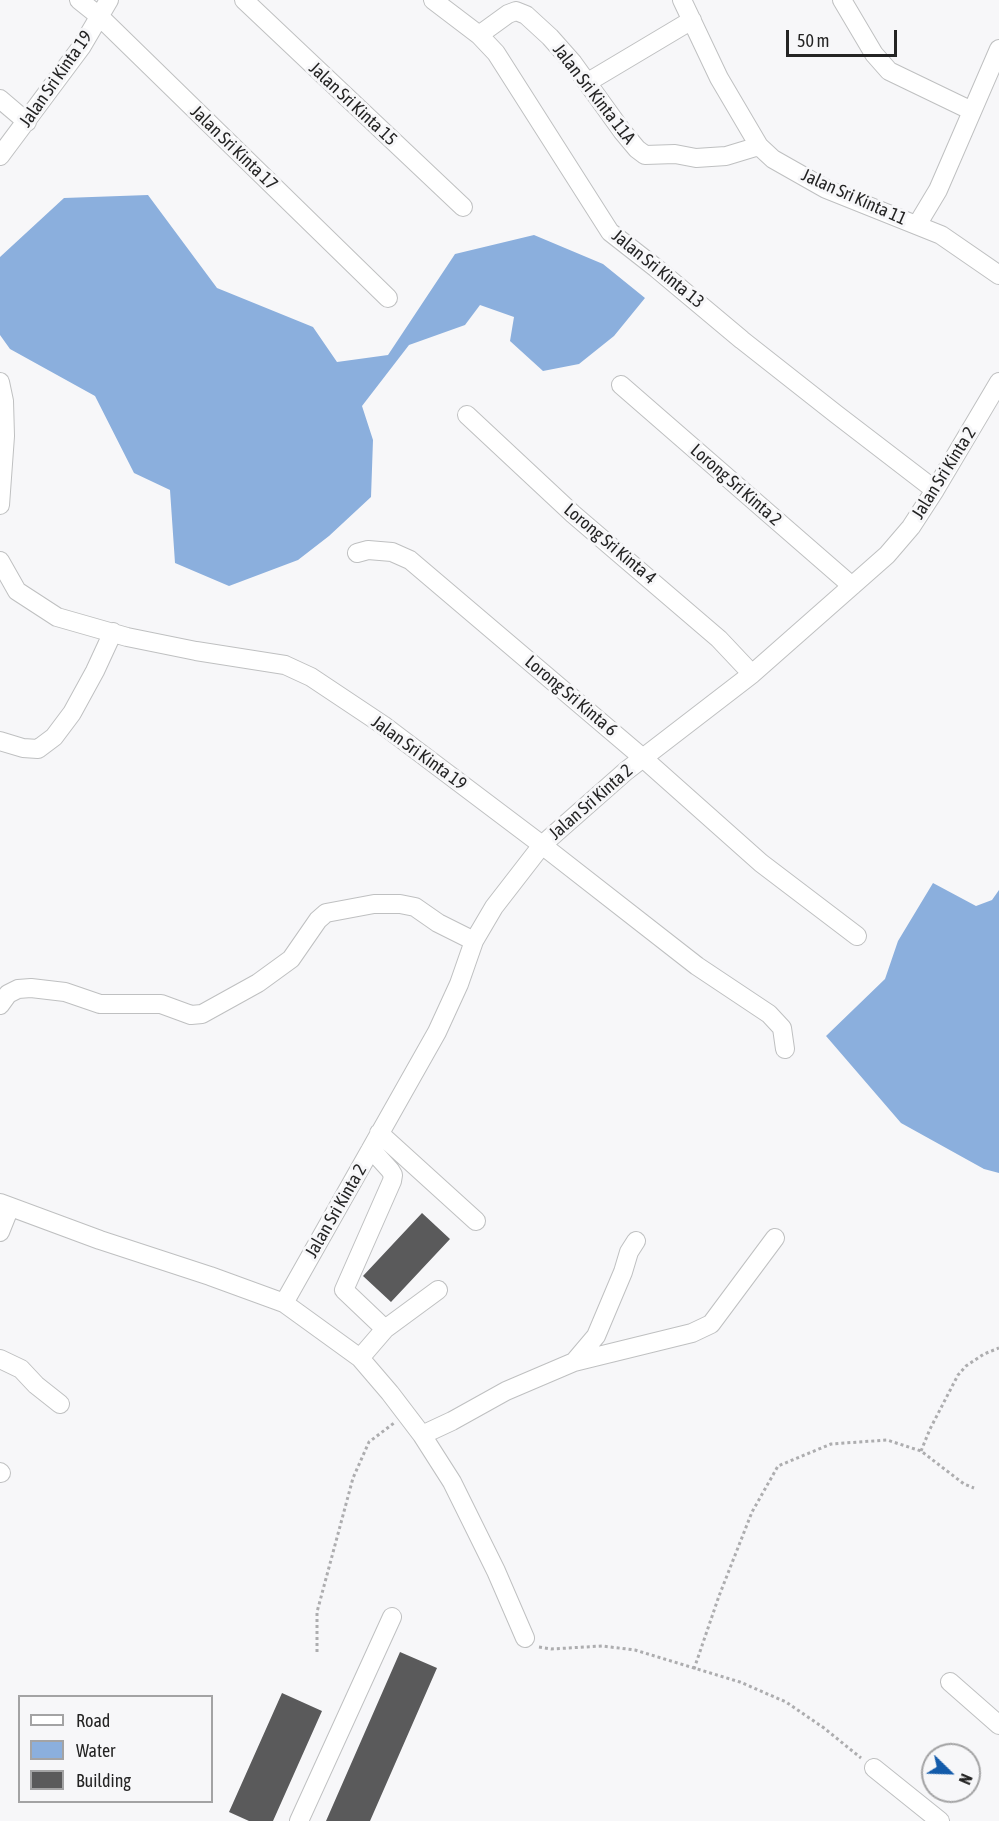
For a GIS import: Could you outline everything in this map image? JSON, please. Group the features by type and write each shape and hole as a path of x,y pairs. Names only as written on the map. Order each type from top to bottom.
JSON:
{"street":[{"name":"Jalan Sri Kinta 17","path":"79,0 99,16 388,298"},
{"name":"Jalan Sri Kinta 19","path":"0,156 82,46 109,0"},
{"name":"Jalan Sri Kinta 15","path":"243,0 463,207"},
{"name":"Jalan Sri Kinta 13","path":"433,0 479,35 496,53 610,232 827,408 936,490"},
{"name":"Jalan Sri Kinta 11","path":"682,0 719,78 759,146 773,159 826,189 952,241 999,274"},
{"path":"842,0 874,54 889,71 972,111"},
{"name":"Jalan Sri Kinta 11A","path":"479,35 508,14 516,11 526,15 550,37 588,82 622,131 645,155 675,154 696,158 726,156 759,146"},
{"path":"588,82 692,20"},
{"path":"917,225 938,190 999,49"},
{"path":"0,99 27,122"},
{"path":"0,382 4,401 5,436 0,505"},
{"name":"Jalan Sri Kinta 2","path":"284,1303 437,1032 459,984 474,941 494,907 542,845 643,758 752,674 893,548 936,490 999,382"},
{"name":"Lorong Sri Kinta 2","path":"621,385 852,586"},
{"name":"Lorong Sri Kinta 4","path":"466,415 573,514 719,639 752,674"},
{"name":"Lorong Sri Kinta 6","path":"357,553 368,550 392,552 410,560 643,758 761,863 857,936"},
{"name":"Jalan Sri Kinta 19","path":"0,561 16,591 57,616 112,633 196,651 285,665 311,677 383,725 697,966 769,1014 782,1028 785,1048"},
{"path":"0,741 23,748 38,749 54,737 72,713 112,633"},
{"path":"0,1005 8,994 18,989 31,988 64,992 100,1004 161,1004 191,1015 202,1014 258,984 291,959 318,920 326,913 374,904 400,904 415,907 438,923 474,941"},
{"path":"379,1133 476,1221"},
{"path":"371,1149 390,1170 393,1175 392,1181 344,1290 385,1329"},
{"path":"0,1232 5,1205 284,1303 360,1358 406,1413 452,1482 496,1571 525,1638"},
{"path":"422,1435 506,1391 574,1362 692,1333 711,1324 776,1238"},
{"path":"574,1362 596,1336 629,1252 636,1241"},
{"path":"360,1358 385,1329 438,1290"},
{"path":"0,1359 21,1369 36,1385 60,1404"},
{"path":"299,1821 392,1617"},
{"path":"950,1682 999,1725"},
{"path":"874,1768 940,1821"}],"path":[{"path":"921,1451 958,1375 966,1366 984,1354 999,1348"},
{"path":"317,1652 317,1612 353,1478 369,1442 406,1413"},
{"path":"694,1670 719,1596 752,1512 778,1466 831,1444 887,1440 921,1451 963,1484 974,1488"},
{"path":"525,1638 535,1646 551,1649 602,1646 636,1650 694,1670 740,1682 786,1702 824,1728 874,1768"}],"water":[{"path":"148,195 217,288 313,327 337,362 388,355 455,254 534,235 603,264 645,298 614,336 579,364 543,371 510,341 514,317 480,305 465,325 409,345 362,406 373,440 371,497 329,536 298,560 229,586 175,563 170,490 134,473 95,396 10,349 0,335 0,257 64,198"},
{"path":"933,883 976,906 992,900 999,890 999,1173 984,1169 901,1123 826,1036 885,979 898,941"}],"building":[{"path":"422,1213 450,1239 391,1302 363,1276"},
{"path":"400,1652 437,1668 370,1821 326,1821"},
{"path":"282,1693 322,1711 273,1821 249,1821 229,1812"}]}
